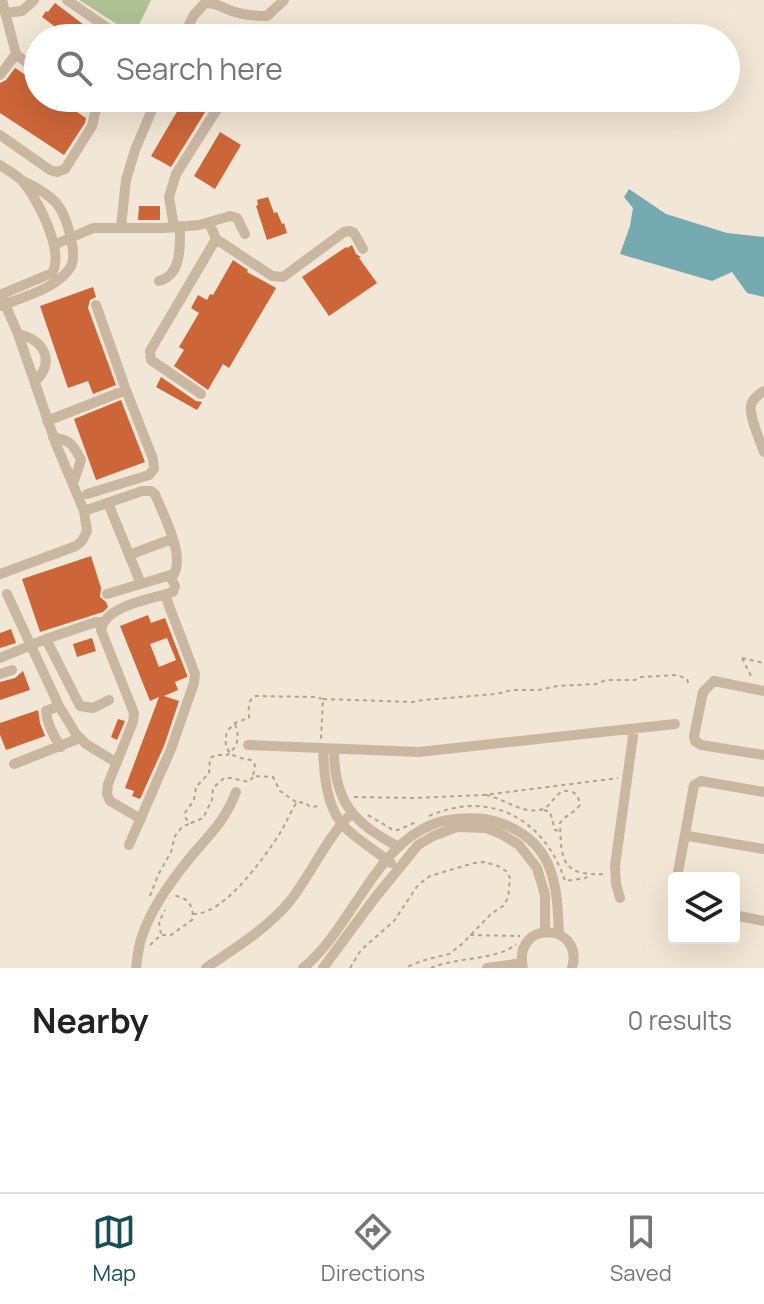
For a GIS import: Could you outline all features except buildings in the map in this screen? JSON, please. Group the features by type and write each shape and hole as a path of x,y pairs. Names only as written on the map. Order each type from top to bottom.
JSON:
{"street":[{"path":"2,0 16,54 24,62"},
{"path":"5,13 22,11 34,0"},
{"path":"67,0 102,24"},
{"path":"189,24 205,3 216,3 232,12 267,16 284,0"},
{"path":"0,75 16,54"},
{"path":"0,135 57,172 65,169 92,126 95,112"},
{"path":"121,227 126,180 151,112"},
{"path":"159,281 174,272 179,252 177,226 169,197 176,174 212,112"},
{"path":"0,165 48,196 60,209 73,251 73,263 60,271"},
{"path":"0,574 76,546 87,531 84,511 47,421 18,334 1,300 37,291 57,281 60,271 42,215 21,180"},
{"path":"54,245 93,228 177,226 230,216 237,218 245,234"},
{"path":"209,222 216,239 272,276 283,277 344,232 354,233 363,249"},
{"path":"201,394 151,360 150,351 216,239"},
{"path":"87,494 149,475 154,469 96,305"},
{"path":"18,334 29,336 39,343 44,353 47,366 35,382"},
{"path":"47,421 126,390"},
{"path":"764,391 751,404 764,452"},
{"path":"53,437 67,440 81,460 73,484"},
{"path":"137,478 142,491"},
{"path":"84,511 142,491 151,491 155,494 178,554 178,567 174,574 107,594"},
{"path":"108,503 141,584"},
{"path":"129,555 172,539"},
{"path":"141,819 110,801 107,794 134,713 101,630 107,616 123,607 173,592 175,586 170,575"},
{"path":"7,594 59,706 76,734 117,763"},
{"path":"129,845 171,749 194,683 195,674 165,595"},
{"path":"0,658 46,639 102,622"},
{"path":"46,639 80,706 93,708 109,700"},
{"path":"0,674 12,670"},
{"path":"764,691 714,681 703,692 694,736 701,745 764,755"},
{"path":"59,706 46,711 46,716 61,747"},
{"path":"248,745 419,752 675,724"},
{"path":"620,898 615,866 634,729"},
{"path":"14,764 80,738"},
{"path":"326,749 324,774 332,786 341,823 398,869"},
{"path":"678,872 696,782 764,792"},
{"path":"136,968 140,941 157,906 194,853 215,831 236,792"},
{"path":"337,801 380,837 397,846"},
{"path":"206,968 261,929 288,903 341,823 352,813"},
{"path":"303,968 328,944 397,846 419,830 446,819 493,819 517,830 536,845 552,870 557,893 559,934"},
{"path":"323,968 418,845 457,827 486,828 519,845 537,868 545,895 545,932"},
{"path":"686,833 688,836 764,849"},
{"path":"371,848 380,837"},
{"path":"740,916 764,921"},
{"path":"487,968 522,966 524,946 529,939 545,932 559,934 571,945 574,953 572,968"}],"path":[{"path":"753,680 742,658 764,663"},
{"path":"235,723 238,742 230,753 227,755 210,758 209,773 196,787 194,800 185,813 191,823 203,818 212,800 213,788 224,778 249,782 253,776 255,765 251,760 230,753 226,737 227,731 235,723 249,718 251,697 413,702 677,675 687,679 689,686"},
{"path":"323,699 326,749"},
{"path":"253,776 273,777 280,791 297,802 317,807 346,797 484,795 628,777"},
{"path":"562,785 563,791"},
{"path":"542,809 563,791 576,794 580,805 560,823 568,867 588,875 615,874"},
{"path":"484,795 527,810 550,812 555,830 561,832"},
{"path":"193,914 206,913 248,878 297,802"},
{"path":"350,968 361,950 394,921 418,885 430,876 484,862 506,871 510,878 508,898 503,906 449,954 405,968"},
{"path":"161,935 171,935 192,920 193,914 183,896 172,896"},
{"path":"431,968 457,960 508,952 520,937 470,935"}],"green space":[{"path":"79,0 151,0 139,24 117,24"}],"water":[{"path":"629,189 666,214 727,233 764,237 764,297 747,293 732,272 712,281 620,254 633,208 624,197"}]}
